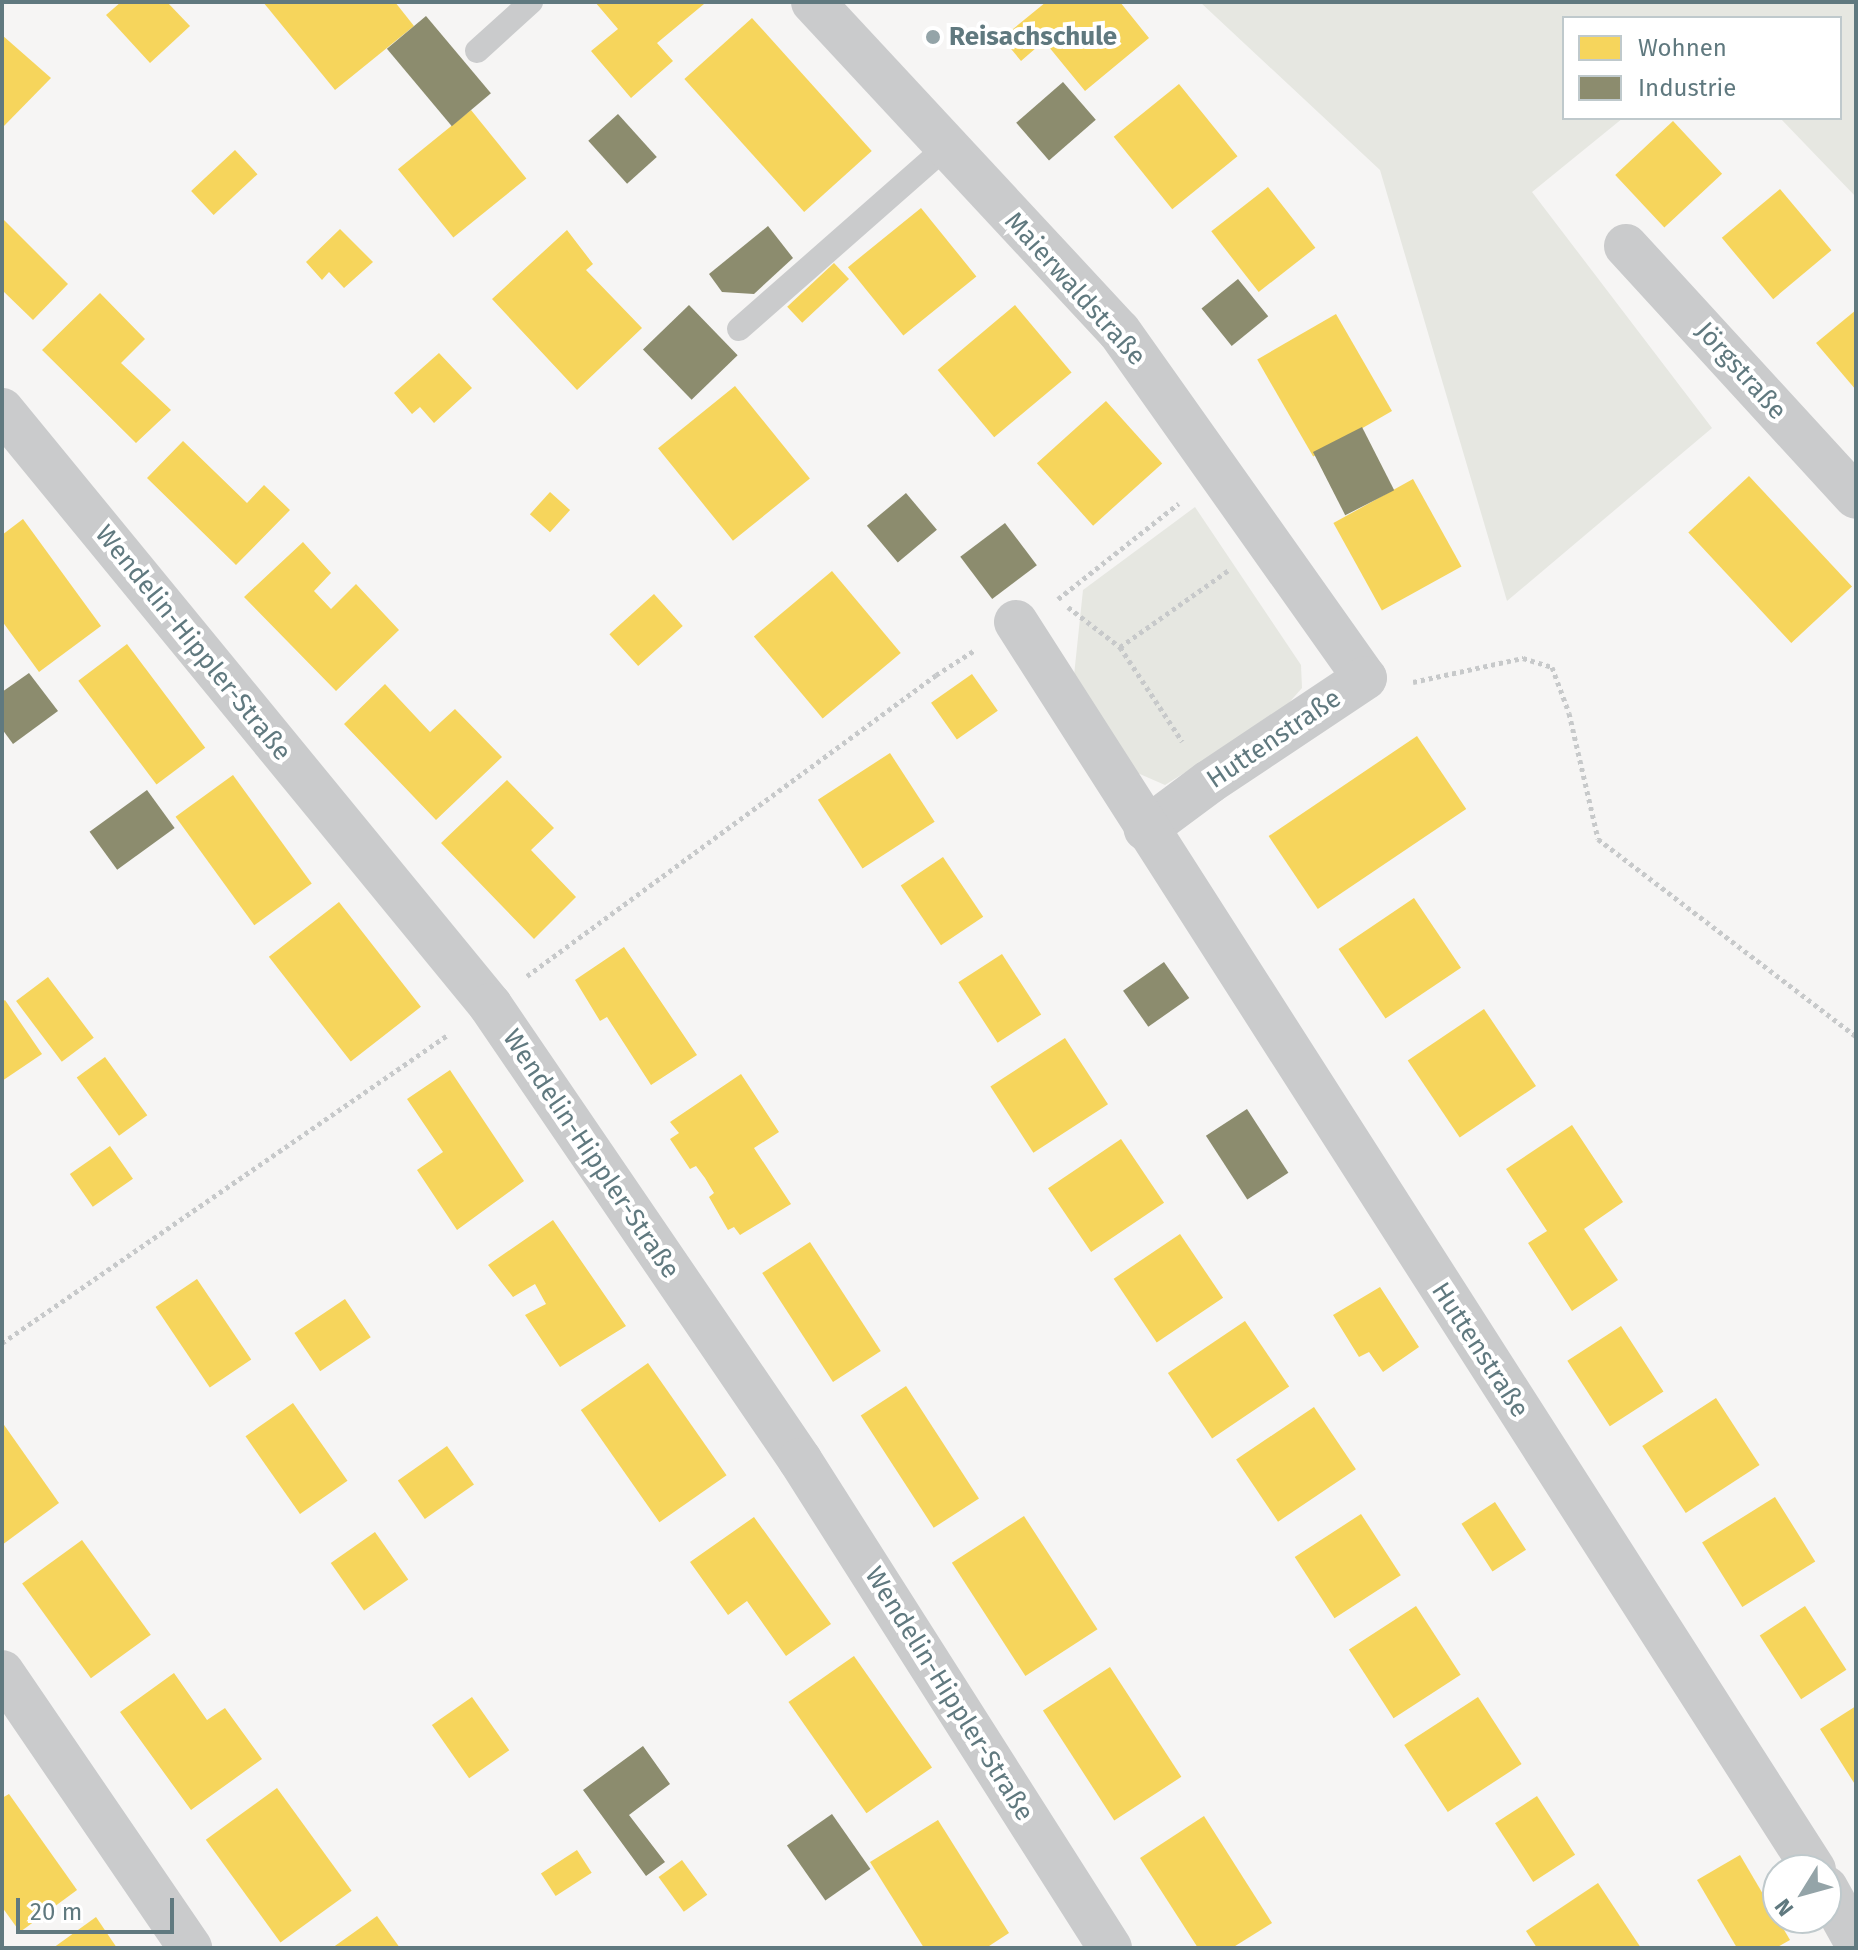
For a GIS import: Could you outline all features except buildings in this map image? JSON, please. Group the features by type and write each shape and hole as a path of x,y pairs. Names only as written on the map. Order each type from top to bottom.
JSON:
{"street":[{"name":"Maierwaldstraße","path":"813,2 1119,331 1365,678"},
{"name":"Jörgstraße","path":"1626,246 1856,497"},
{"name":"Wendelin-Hippler-Straße","path":"2,410 490,1005 800,1460 1110,1948"},
{"name":"Huttenstraße","path":"1000,633 1146,829 1804,1854"},
{"name":"Huttenstraße","path":"1146,829 1209,782 1365,678"},
{"path":"2,1672 190,1948"},
{"path":"1842,1917 1856,1942"}],"lane":[{"path":"477,51 531,2"},
{"path":"739,329 946,147"}],"path":[{"path":"533,971 936,675 1057,599 1161,518"},
{"path":"1120,647 1269,541"},
{"path":"1057,599 1120,647 1188,751"},
{"path":"1365,678 1420,683 1523,658 1552,667 1569,713 1598,839 1856,1036"},
{"path":"2,1343 454,1031"}],"shaded area":[{"path":"1200,2 1856,2 1856,197 1782,120 1842,120 1842,16 1562,16 1562,120 1621,120 1532,192 1712,428 1507,601 1380,170"},
{"path":"1195,507 1301,665 1302,688 1279,714 1165,785 1126,768 1073,685 1083,590"}],"place":[{"name":"Reisachschule","path":"933,37"}]}
